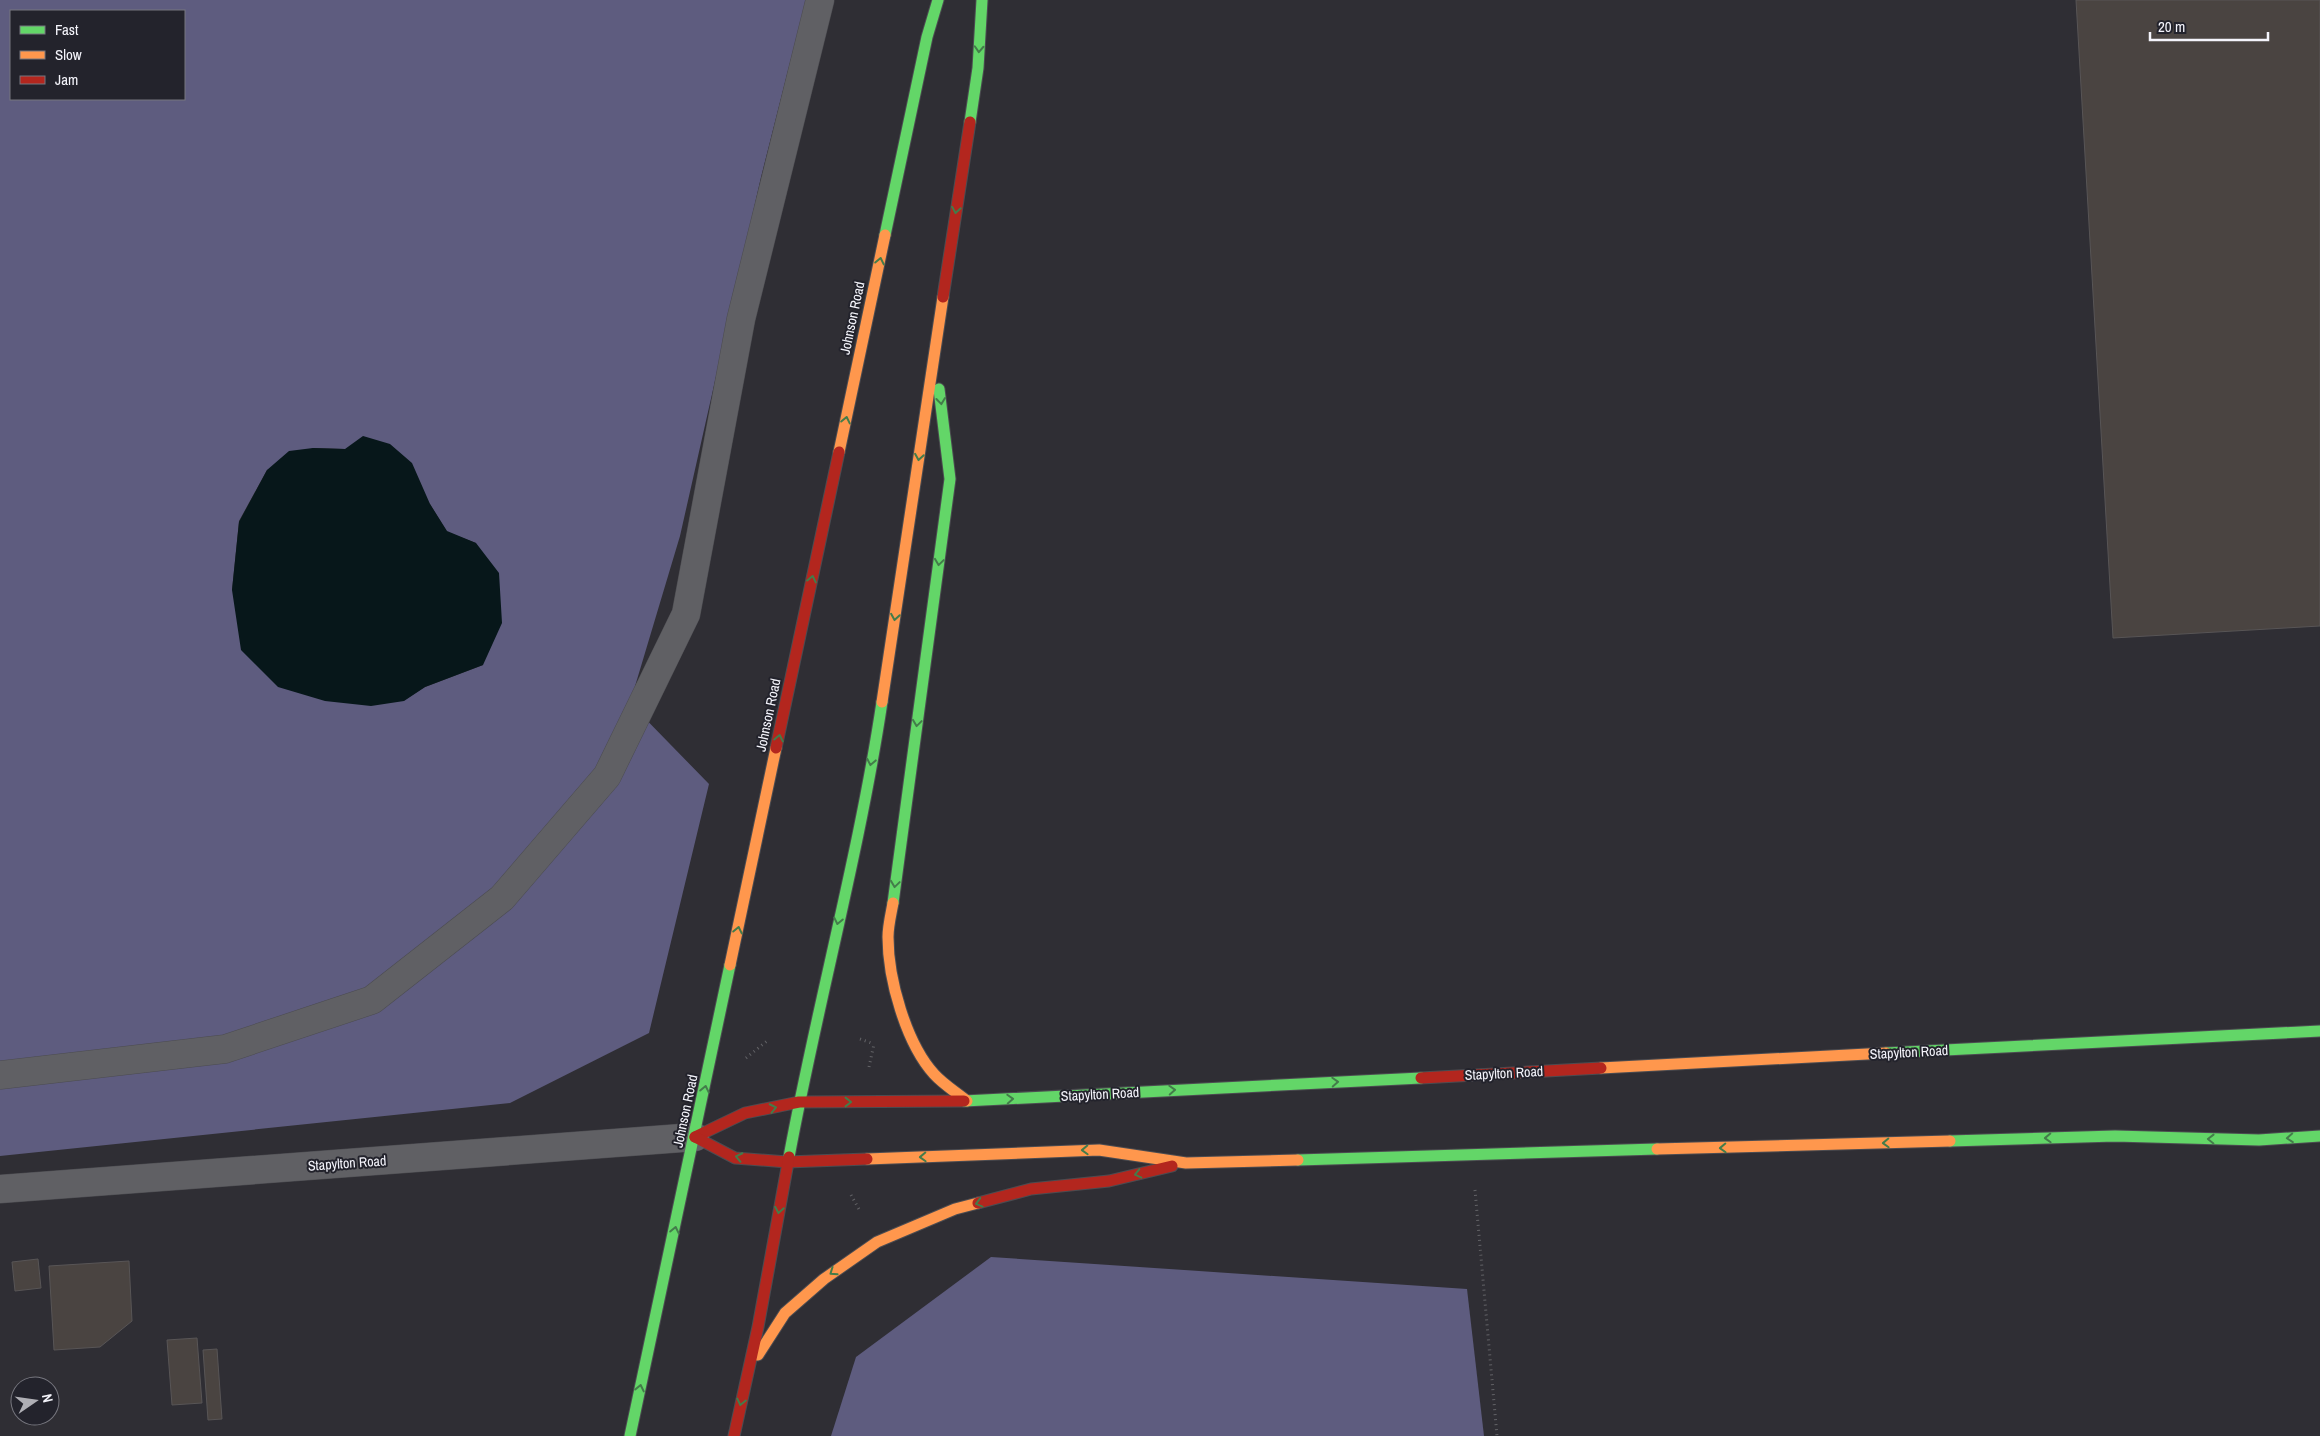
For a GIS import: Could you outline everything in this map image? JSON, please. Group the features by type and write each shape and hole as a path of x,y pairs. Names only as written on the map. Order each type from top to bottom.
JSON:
{"main road":[{"name":"Johnson Road","path":"630,1436 927,37 938,0"},
{"path":"734,1436 758,1327 799,1102 860,824 880,714 978,68 982,0"},
{"path":"935,352 950,479 888,938 898,1004 917,1049 934,1074 967,1101"},
{"name":"Stapylton Road","path":"695,1137 745,1113 799,1102 967,1101 2320,1031"},
{"path":"695,1137 735,1158 787,1162 1099,1150 1186,1163 2115,1136 2260,1140 2320,1136"},
{"path":"749,1368 785,1313 824,1279 877,1242 955,1209 1030,1189 1109,1181 1186,1163"}],"street":[{"path":"0,1075 225,1049 372,1000 502,898 607,776 686,614 741,319 820,0"},
{"name":"Stapylton Road","path":"0,1189 695,1137"}],"path":[{"path":"860,1039 874,1044"},
{"path":"744,1060 767,1041"},
{"path":"1472,1156 1497,1436"},
{"path":"848,1188 863,1216"}],"shaded area":[{"path":"0,0 806,0 761,177 680,536 630,703 709,784 649,1033 510,1103 0,1156","holes":["313,448 345,449 430,504 447,532 476,543 483,665 425,687 403,701 232,590 239,521 267,470"]},
{"path":"363,436 390,444 412,463 430,504 447,531 476,543 499,573 502,623 483,665 425,687 404,701 371,706 325,701 278,687 241,650 232,590 239,522 267,470 289,451 313,448 345,449"},
{"path":"991,1257 1467,1289 1484,1436 831,1436 856,1357"}],"building":[{"path":"2076,0 2320,0 2320,626 2113,638"},
{"path":"38,1259 41,1288 15,1291 12,1262"},
{"path":"129,1261 132,1321 100,1347 54,1350 49,1266"},
{"path":"197,1338 202,1403 172,1405 167,1340"},
{"path":"217,1349 222,1419 208,1420 203,1350"}],"traffic: fast":[{"path":"885,235 927,37 938,0"},
{"path":"970,122 978,68 982,0"},
{"path":"893,903 950,479 939,389"},
{"path":"789,1157 862,816 882,702"},
{"path":"630,1436 730,965"},
{"path":"1886,1053 2320,1031"},
{"path":"964,1101 1421,1078"},
{"path":"1950,1141 2115,1136 2259,1140 2320,1136"},
{"path":"1298,1160 1657,1149"}],"traffic: slow":[{"path":"839,452 885,235"},
{"path":"882,702 943,297"},
{"path":"730,965 776,748"},
{"path":"893,903 888,933 889,954 891,972 900,1010 924,1061 934,1074 967,1101"},
{"path":"1601,1068 1886,1053"},
{"path":"1657,1149 1950,1141"},
{"path":"867,1159 1099,1150 1186,1163 1298,1160"},
{"path":"758,1355 785,1313 824,1279 877,1242 955,1209 978,1203"}],"traffic: jam":[{"path":"943,297 970,122"},
{"path":"776,748 839,452"},
{"path":"1421,1078 1601,1068"},
{"path":"695,1137 745,1113 799,1102 964,1101"},
{"path":"695,1137 735,1158 787,1162 867,1159"},
{"path":"734,1436 758,1327 789,1157"},
{"path":"978,1203 1031,1189 1109,1181 1172,1166"}]}
